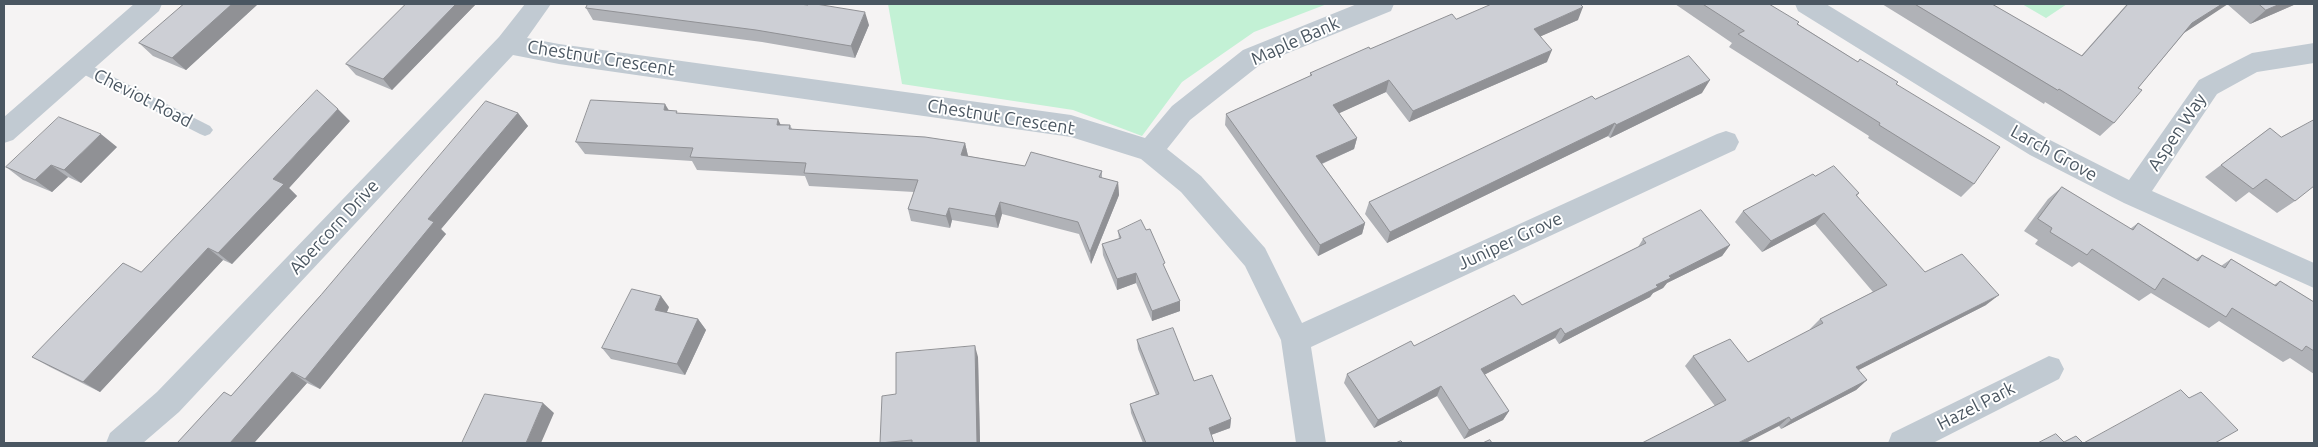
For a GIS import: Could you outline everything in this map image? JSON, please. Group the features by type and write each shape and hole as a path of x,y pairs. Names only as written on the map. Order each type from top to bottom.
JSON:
{"street":[{"name":"Cheviot Road","path":"4,132 150,4"},
{"name":"Abercorn Drive","path":"121,443 168,402 508,44 539,4"},
{"name":"Maple Bank","path":"1150,152 1181,112 1252,58 1382,4"},
{"name":"Larch Grove","path":"1807,4 2039,147 2134,195 2314,276"},
{"name":"Chestnut Crescent","path":"508,44 559,54 1072,126 1150,152 1191,184 1255,257 1295,340 1311,443"},
{"name":"Aspen Way","path":"2134,195 2208,87 2252,63 2314,53"},
{"name":"Juniper Grove","path":"1295,340 1726,142"},
{"name":"Hazel Park","path":"1903,443 2049,368"}],"lane":[{"name":"Cheviot Road","path":"80,66 205,130"}],"green space":[{"path":"888,4 1327,4 1254,32 1182,82 1142,136 1073,110 902,84"},
{"path":"2022,4 2067,4 2046,18"}],"building":[{"path":"184,4 232,4 172,58 139,43"},
{"path":"406,4 456,4 383,79 346,64"},
{"path":"588,4 816,4 865,12 851,46 756,30 586,8"},
{"path":"1492,4 1580,4 1583,7 1534,29 1552,50 1413,111 1389,80 1333,105 1357,138 1316,156 1365,223 1320,245 1226,114 1369,47 1370,49 1452,14 1456,19"},
{"path":"1703,4 1769,4 1858,62 1860,59 1898,82 1896,84 2000,147 1974,184 1738,34 1744,31"},
{"path":"1915,4 1992,4 2082,56 2128,4 2222,4 2192,23 2138,88 2142,90 2114,123"},
{"path":"2259,4 2280,4 2266,10"},
{"path":"1689,56 1710,80 1616,125 1615,123 1390,232 1369,202 1592,96 1595,99"},
{"path":"317,90 338,109 273,179 284,184 218,253 208,248 83,382 32,357 123,263 141,272"},
{"path":"591,100 665,104 664,110 677,111 676,113 778,119 777,125 790,125 789,129 925,137 965,143 961,155 1025,166 1031,152 1102,171 1099,177 1118,182 1090,252 1078,222 1000,202 995,216 949,208 946,216 908,209 918,180 804,173 806,163 690,157 693,148 576,142"},
{"path":"486,101 518,113 428,219 434,222 305,379 292,372 230,443 177,443 224,392 231,396 321,295"},
{"path":"59,117 101,134 64,170 51,165 35,180 6,167"},
{"path":"2314,120 2314,186 2295,201 2266,179 2253,189 2221,165 2270,128 2281,137"},
{"path":"1834,166 1859,193 1856,195 1925,272 1962,254 1999,295 1856,367 1867,380 1791,420 1789,417 1738,443 1642,443 1726,400 1693,356 1730,339 1748,362 1823,323 1820,319 1887,285 1824,213 1771,241 1743,211 1813,174 1815,176"},
{"path":"2062,187 2133,230 2138,223 2198,261 2202,255 2225,268 2231,259 2276,286 2280,281 2314,302 2314,351 2306,346 2302,351 2232,308 2226,317 2163,278 2155,290 2092,249 2087,255 2050,232 2052,228 2038,219"},
{"path":"1701,210 1730,245 1669,276 1671,278 1656,285 1658,287 1565,334 1561,328 1481,369 1509,411 1469,430 1441,386 1378,420 1347,374 1411,341 1414,346 1514,295 1522,305 1646,243 1643,239"},
{"path":"1141,220 1146,230 1150,229 1180,301 1152,311 1136,273 1117,279 1102,244 1121,238 1118,231"},
{"path":"632,289 661,296 655,310 698,319 677,364 602,348"},
{"path":"1173,328 1194,381 1212,375 1231,419 1209,428 1214,443 1146,443 1130,404 1159,394 1137,340"},
{"path":"975,346 977,443 912,443 912,440 880,443 882,396 896,394 896,353"},
{"path":"2181,390 2189,398 2201,392 2238,430 2215,443 2084,443"},
{"path":"485,394 543,403 526,443 462,443"},
{"path":"2056,434 2064,442 2076,436 2083,443 2038,443"}]}
